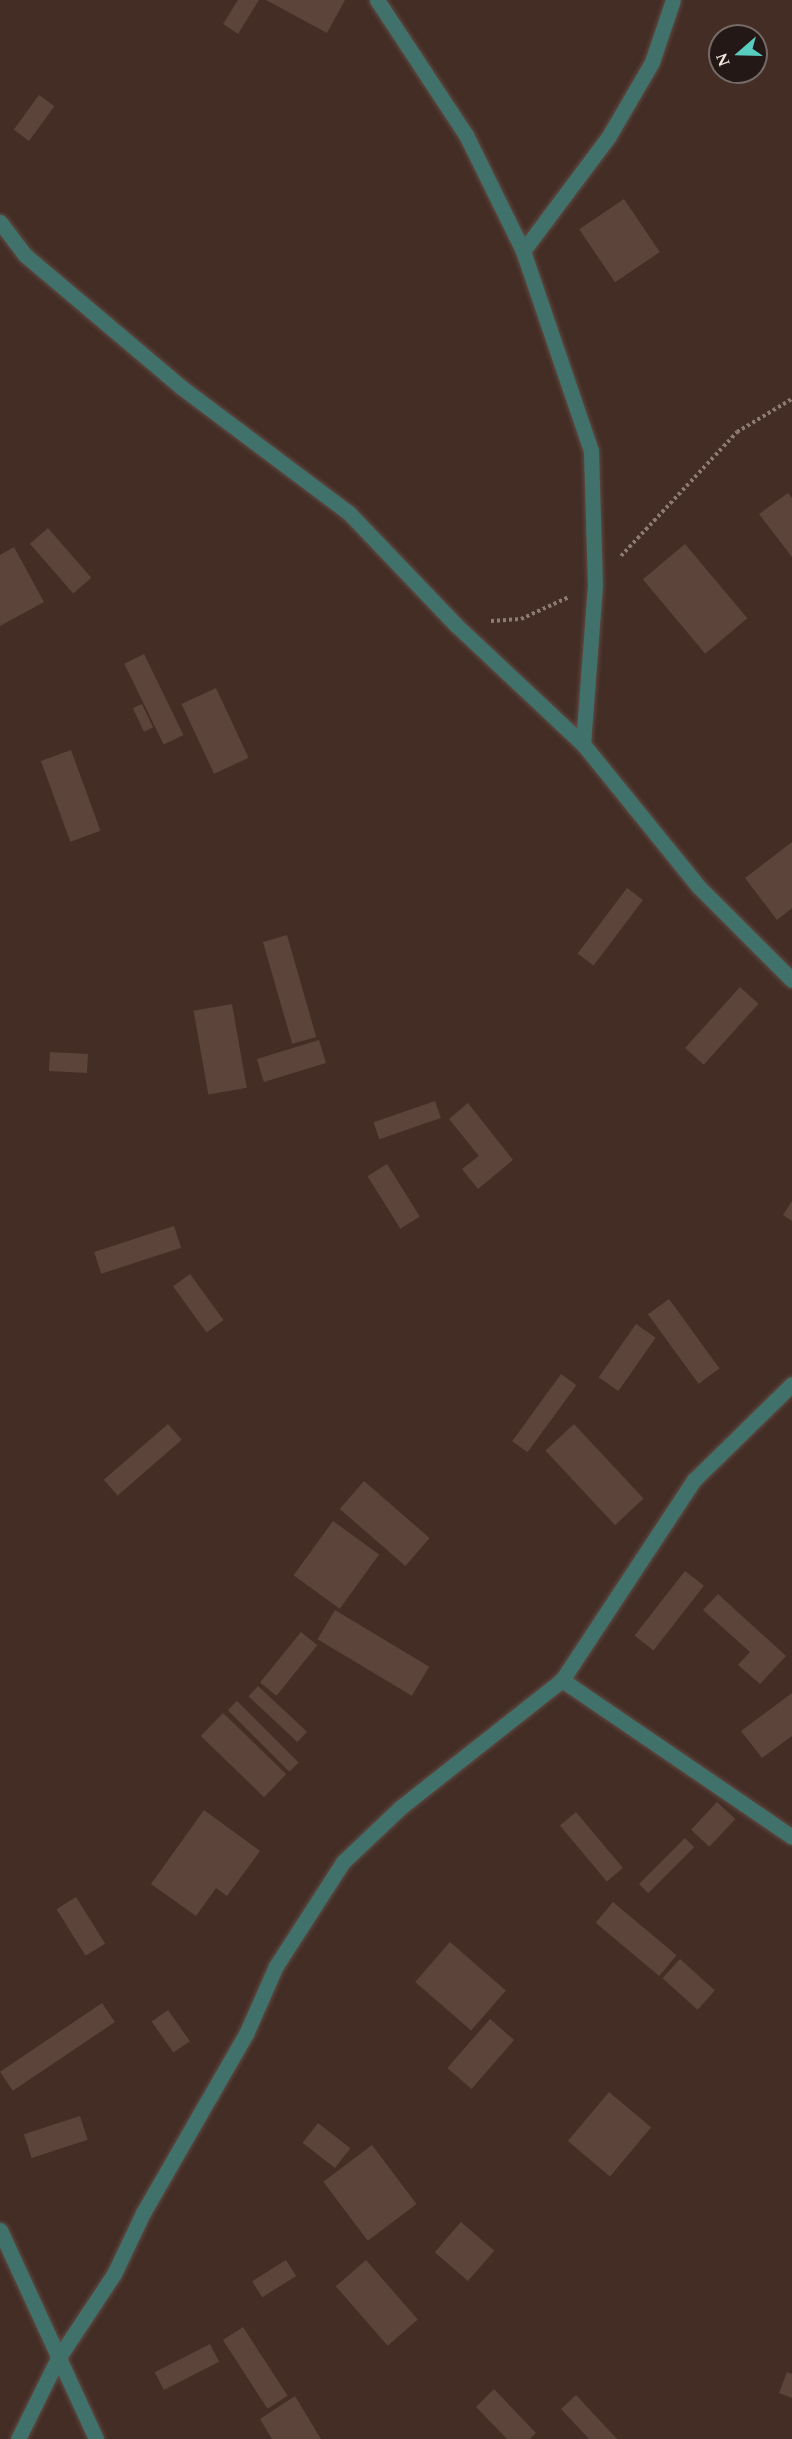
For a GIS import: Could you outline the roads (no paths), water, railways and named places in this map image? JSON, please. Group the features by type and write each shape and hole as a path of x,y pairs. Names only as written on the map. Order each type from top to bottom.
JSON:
{"street":[{"path":"376,0 466,135 523,251 570,376 591,451 595,585 583,744"},
{"path":"523,251 609,136 652,62 673,0"},
{"path":"0,222 25,255 181,387 349,513 455,624 583,744 698,886 792,980"},
{"path":"18,2439 57,2360 114,2274 142,2212 246,2034 282,1956 343,1862 401,1807 562,1680 694,1479 792,1384"},
{"path":"562,1680 792,1837"},
{"path":"0,2230 57,2360 96,2439"}]}
